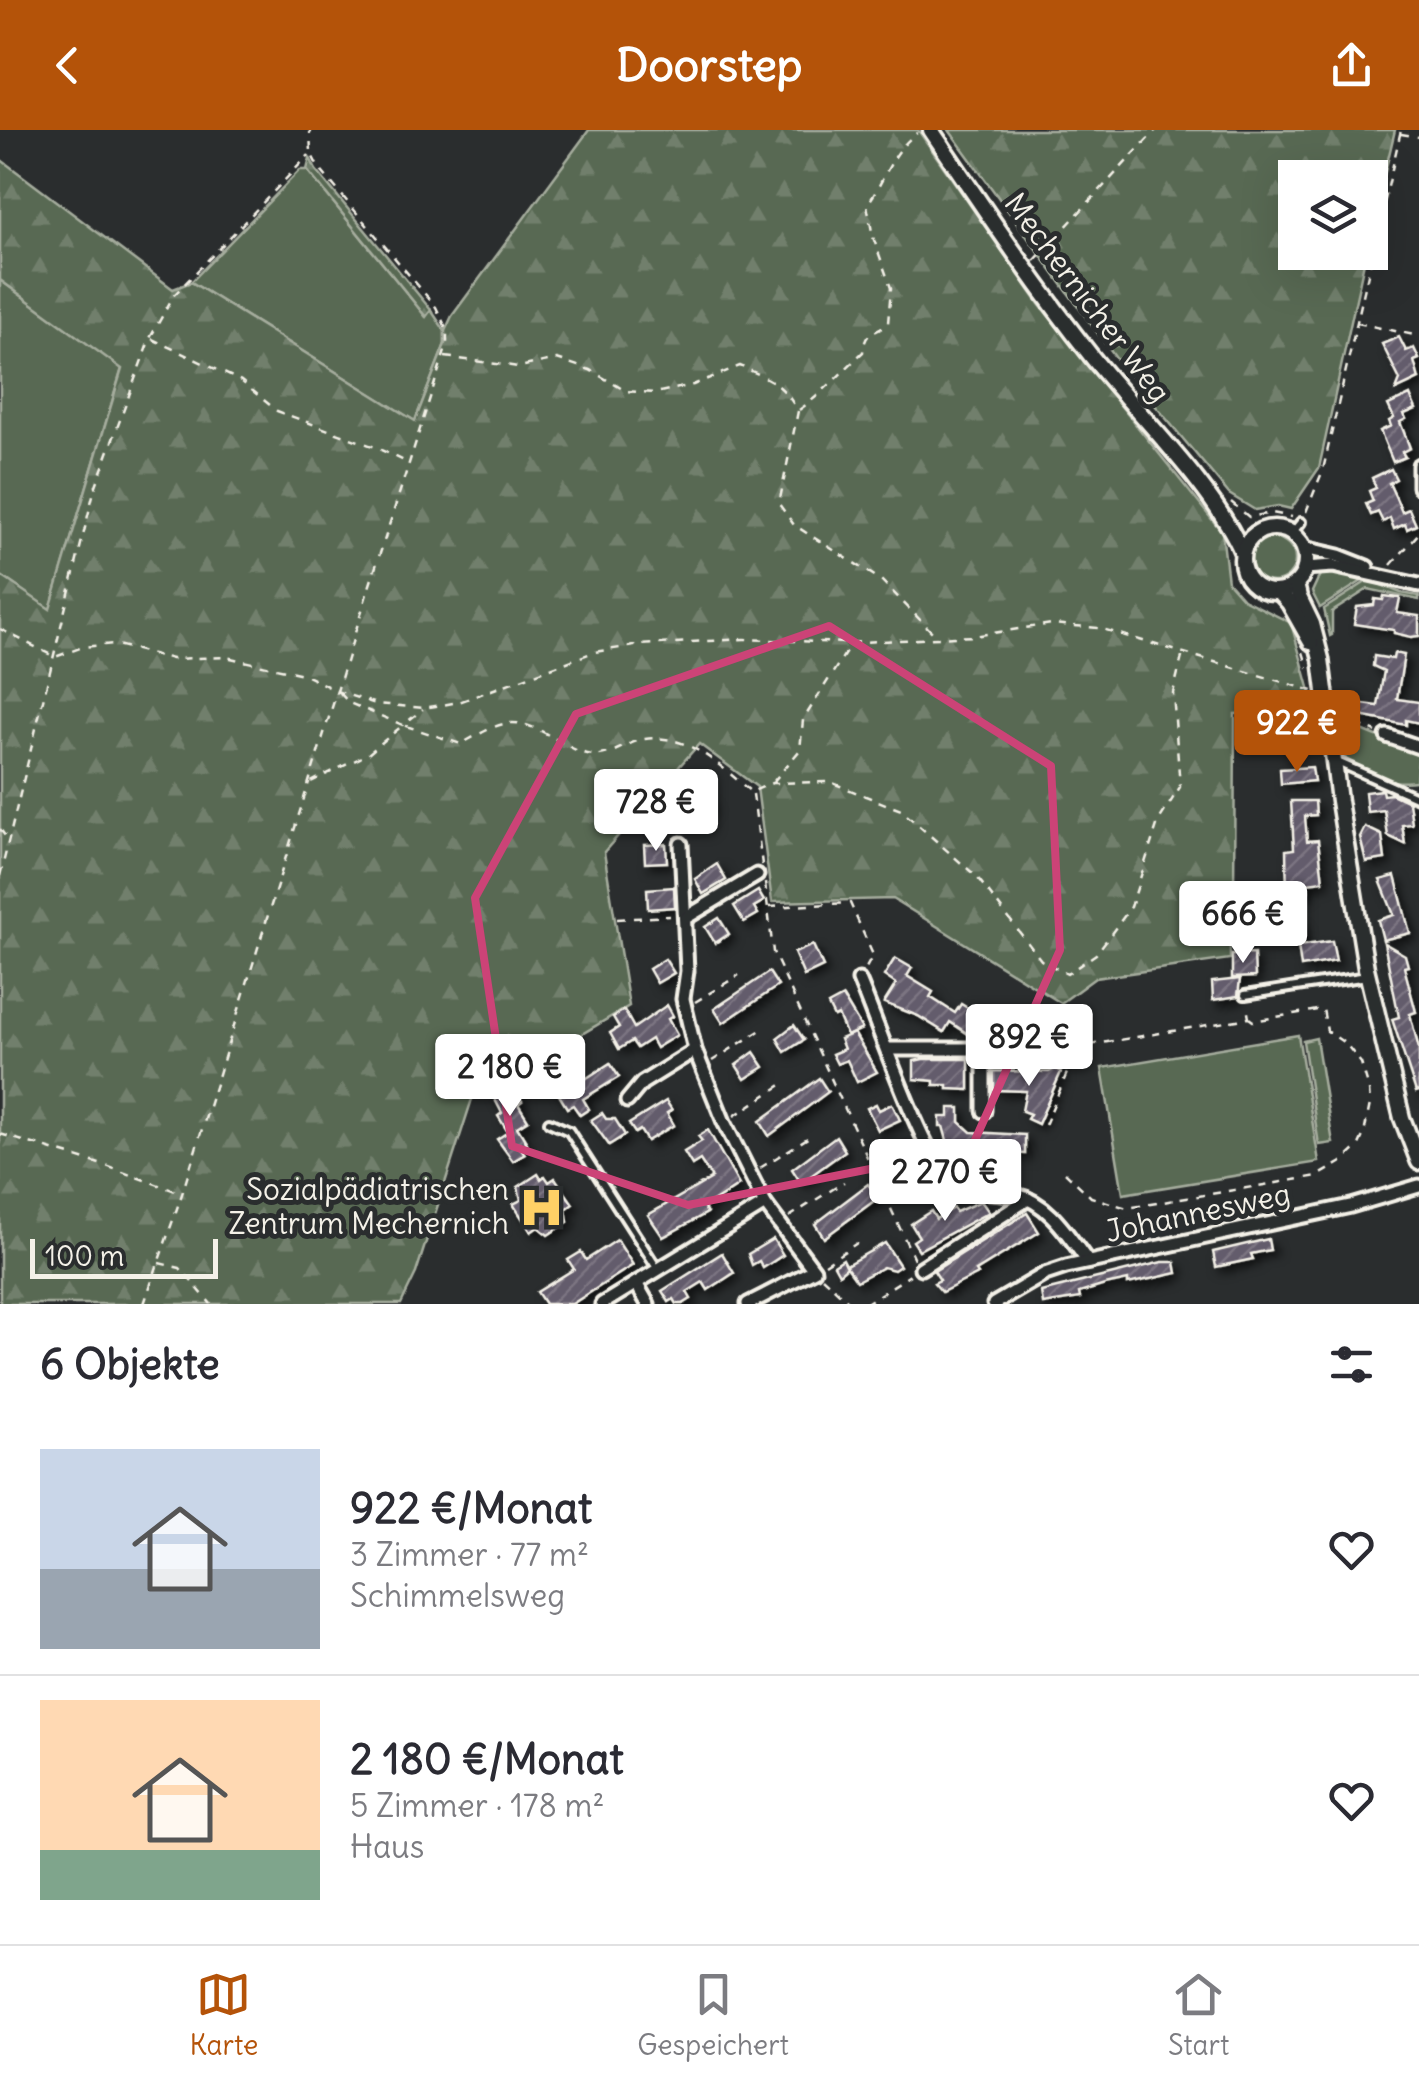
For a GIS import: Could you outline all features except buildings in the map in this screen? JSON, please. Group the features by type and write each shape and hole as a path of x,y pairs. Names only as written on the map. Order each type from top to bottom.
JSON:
{"street":[{"name":"Mechernicher Weg","path":"931,130 1024,267 1092,356 1206,494 1240,526 1256,533"},
{"path":"1419,465 1419,487"},
{"name":"Mechernicher Weg","path":"1206,494 1242,552"},
{"path":"1295,524 1304,548 1305,568 1296,584 1278,592 1258,589 1249,582 1241,562 1242,552 1256,533 1295,524"},
{"path":"1304,548 1339,556 1399,580"},
{"path":"1305,568 1333,566 1419,585"},
{"path":"1296,584 1321,659 1368,976 1402,1118 1418,1158"},
{"path":"1278,592 1321,659"},
{"path":"1387,736 1419,747"},
{"path":"681,844 686,916 685,1008 695,1050 724,1122 765,1204 814,1270 748,1304"},
{"path":"686,916 757,875"},
{"path":"860,980 916,1119 946,1177 980,1192 1028,1199 1056,1221 1088,1262"},
{"path":"888,1049 972,1049 984,1060 984,1110"},
{"path":"627,1102 642,1082 695,1050"},
{"name":"Johannesweg","path":"994,1304 1045,1274 1088,1262 1352,1206 1419,1186"},
{"path":"921,1268 1028,1199"},
{"path":"602,1304 765,1204"},
{"path":"636,1283 648,1304"}],"lane":[{"path":"1334,761 1418,798 1419,795"},
{"path":"1245,997 1368,976"},
{"path":"549,1122 569,1131 658,1269"}],"path":[{"path":"144,1304 182,1194 444,357 448,330 436,307 332,187 311,152 310,130"},
{"path":"923,130 892,156 883,182 867,205 873,238 891,288 888,324 870,332 864,352 798,411 779,504 794,526 881,580 936,636"},
{"path":"1024,267 1156,130"},
{"path":"1225,498 1249,517 1272,513 1295,524 1323,470 1400,132 1419,137"},
{"path":"0,876 94,491 150,338 174,296 311,152"},
{"path":"1356,323 1419,336"},
{"path":"150,338 240,380 277,410 408,463"},
{"path":"444,357 519,367 557,359 590,370 626,391 655,392 694,385 740,366 784,388 798,411"},
{"path":"1390,566 1419,533"},
{"path":"0,629 55,657 83,647 113,644 172,659 226,657 303,674 338,692 376,704 424,708 459,702 594,652 640,645 744,638 852,643 974,636 1052,624 1099,628 1314,691"},
{"path":"772,783 800,750 803,720 852,643"},
{"path":"751,792 772,783 830,782 902,810 976,876 1040,960 1067,974 1096,954 1131,907 1158,822 1180,787 1173,693 1183,652"},
{"path":"338,692 349,703 461,744 494,726 521,721 592,755 607,754 643,740 668,739 695,748 751,792 774,952 919,1270 866,1304"},
{"path":"311,782 368,754 424,708"},
{"path":"1338,716 1387,736"},
{"path":"0,829 9,841"},
{"path":"768,907 850,903 873,955 860,980"},
{"path":"617,919 686,916"},
{"path":"685,1008 738,975"},
{"path":"1245,997 1249,1018"},
{"path":"1045,1125 1078,1047 1249,1018 1323,1009 1327,1030 1354,1053 1366,1077 1368,1113 1358,1146 1342,1162 1318,1176 1127,1208 1091,1197 1065,1172"},
{"path":"702,1067 761,1030"},
{"path":"724,1122 786,1082"},
{"path":"0,1134 182,1194"},
{"path":"751,1174 814,1134"},
{"path":"780,1223 844,1182"},
{"path":"856,1304 814,1270 857,1243"},
{"path":"158,1263 180,1268 210,1304"}],"highlighted area":[{"path":"829,626 1051,766 1060,950 971,1149 688,1205 512,1146 475,898 576,714"}],"green space":[{"path":"589,130 918,130 1039,304 1222,532 1228,582 1243,599 1291,623 1315,709 1235,714 1230,959 1095,978 1061,1003 893,899 772,902 757,787 699,744 604,852 629,1006 472,1099 416,1273 401,1304 0,1304 0,575 50,609 122,369 0,280 0,159 173,289 191,282 415,421 452,316"},
{"path":"949,130 1395,130 1388,160 1278,160 1278,270 1362,270 1319,468 1291,509 1278,506 1255,510 1229,494 1115,357"},
{"path":"310,158 431,310 426,317 307,170"},
{"path":"300,170 307,170 425,316 431,310 445,331 445,344 415,421 191,282"},
{"path":"0,280 122,368 50,610 0,575"},
{"path":"1273,538 1288,545 1295,560 1288,575 1273,582 1258,575 1251,560 1258,545"},
{"path":"1323,568 1365,579 1320,608 1312,592"},
{"path":"1369,580 1419,596 1419,600 1368,589 1332,612 1330,636 1324,609"},
{"path":"1342,722 1419,753 1416,781 1378,778 1352,765 1343,752"},
{"path":"1298,1035 1319,1162 1123,1194 1102,1068"},
{"path":"1316,1038 1333,1143 1319,1145 1303,1041"}],"place":[{"name":"Sozialpädiatrischen Zentrum Mechernich","path":"542,1207"}]}
